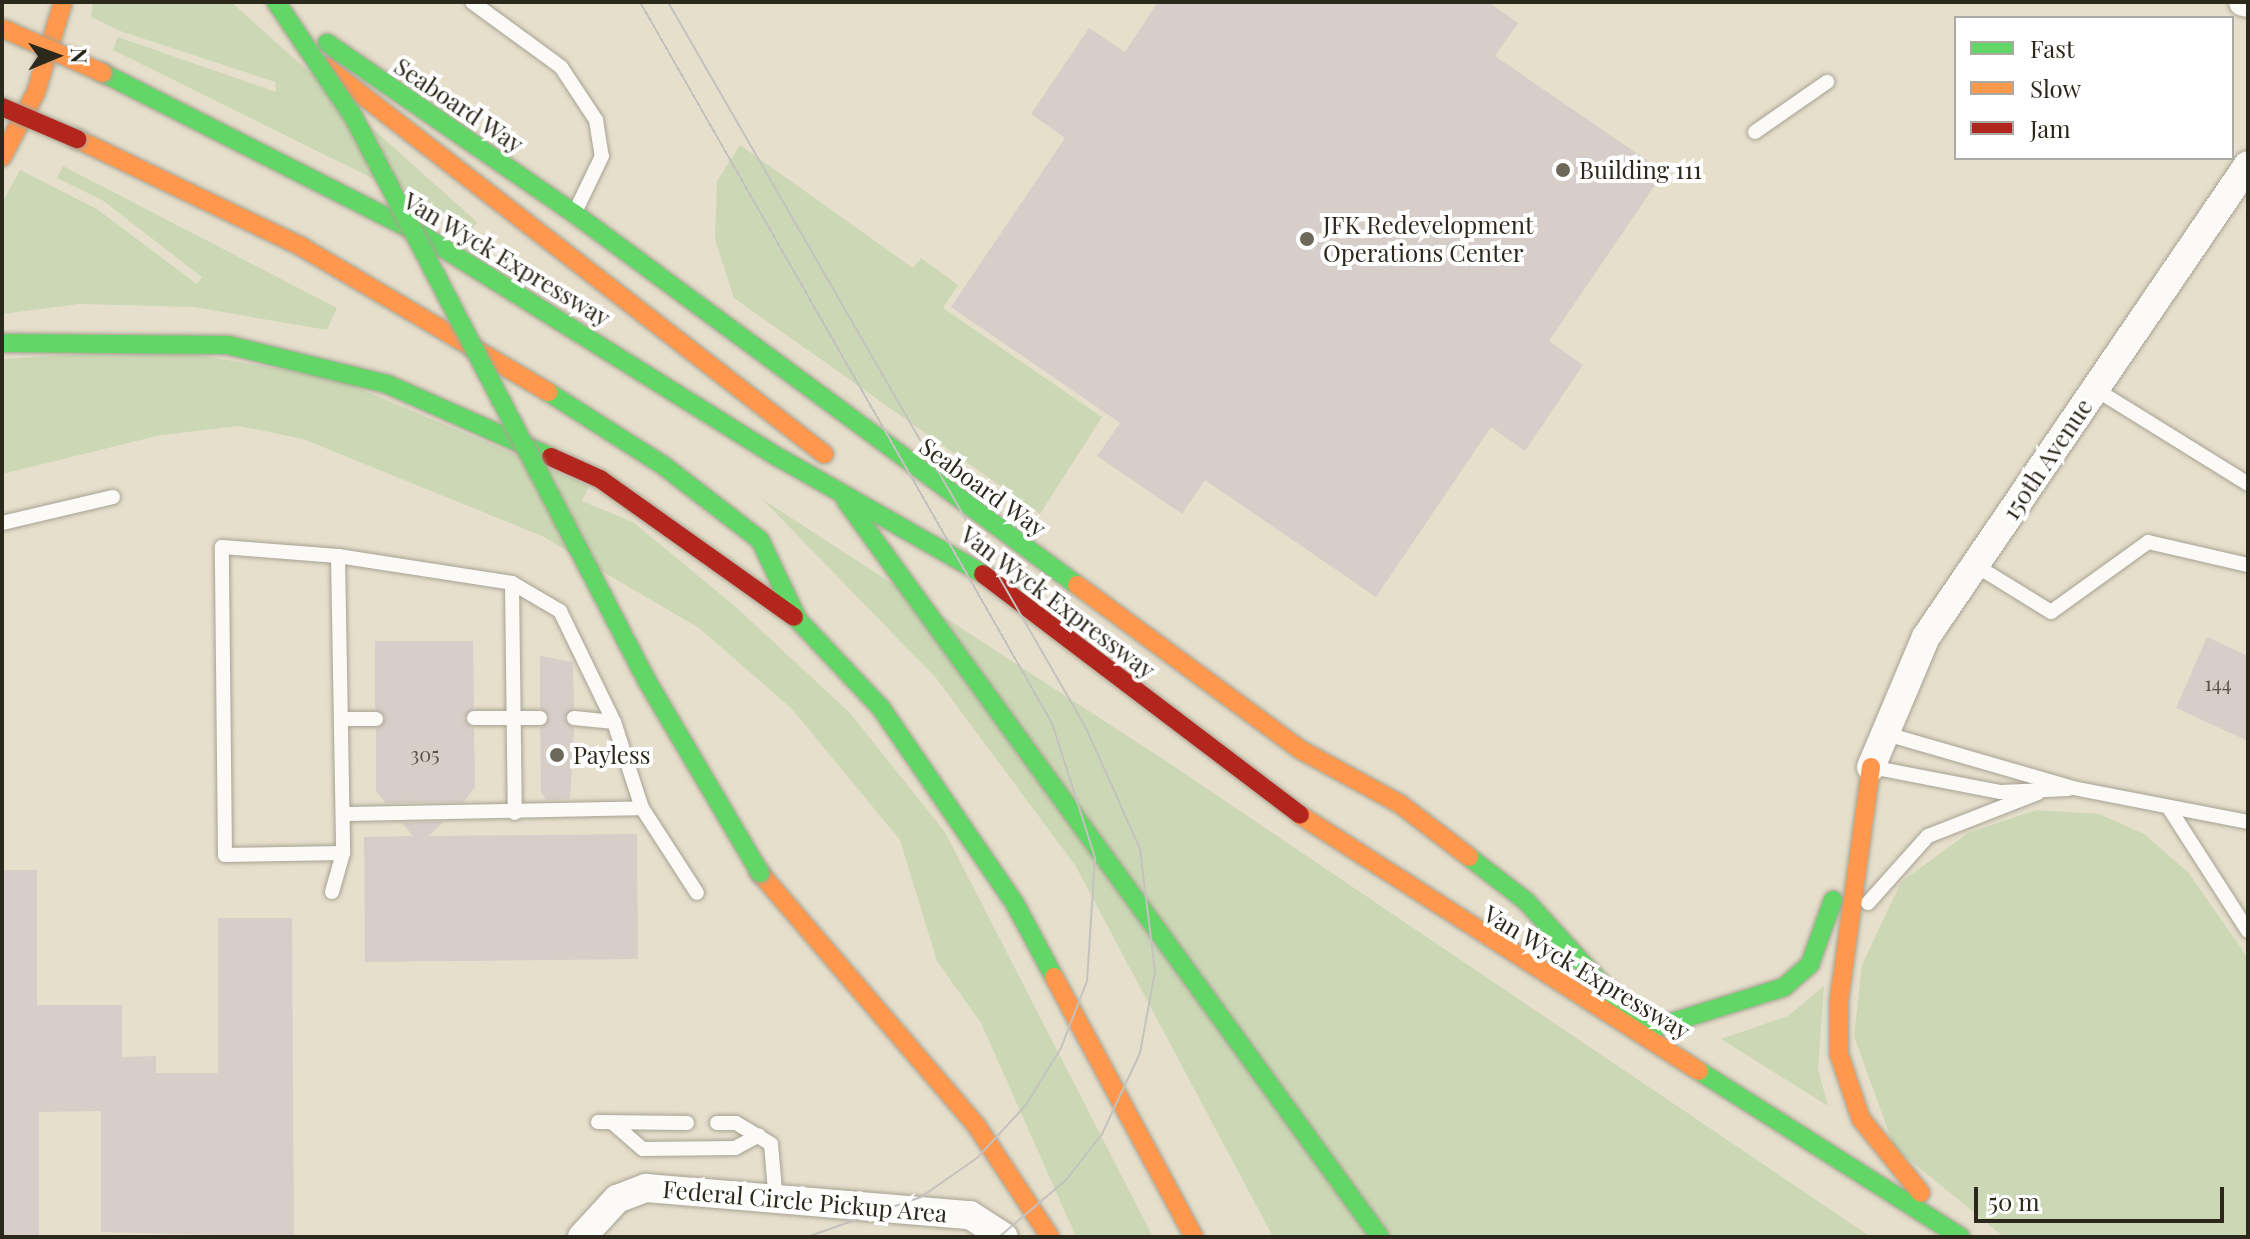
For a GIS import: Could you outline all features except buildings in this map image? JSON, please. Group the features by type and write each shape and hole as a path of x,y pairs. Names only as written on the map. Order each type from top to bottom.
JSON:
{"main road":[{"path":"2,157 36,92 63,2"},
{"path":"259,2 366,99 951,550"},
{"path":"275,2 353,116 647,681 760,873 976,1125 1050,1237"},
{"name":"Seaboard Way","path":"275,2 575,214 1301,750 1425,824 1526,901 1644,1031"},
{"name":"Van Wyck Expressway","path":"3,29 103,73 419,233 840,493 951,550 1338,843 1474,933 1644,1031 1960,1236"},
{"path":"2,107 77,139 302,247 575,407 760,540 798,620"},
{"path":"2,343 228,345 387,384 600,479 798,620 881,708 978,844 1194,1237"},
{"path":"840,493 1380,1237"},
{"path":"1644,1031 1767,996 1810,964 1871,767"},
{"path":"1871,767 1838,1028 1850,1098 1873,1139 1960,1236"}],"street":[{"name":"150th Avenue","path":"1871,767 1913,659 2248,165"},
{"name":"Federal Circle Pickup Area","path":"582,1237 617,1199 646,1188 776,1203 970,1215 1004,1237"}],"lane":[{"path":"472,2 561,67 596,120 602,156 575,214"},
{"path":"1755,132 1827,82"},
{"path":"2095,389 2248,484"},
{"path":"2,523 113,497"},
{"path":"1975,565 2051,612 2148,542 2248,565"},
{"path":"343,853 225,855 222,547 338,556 512,583 560,611 614,722 642,808 697,893"},
{"path":"332,892 343,853 338,556"},
{"path":"512,583 515,813"},
{"path":"474,718 540,718"},
{"path":"574,718 614,722"},
{"path":"343,719 376,719"},
{"path":"1883,733 2073,788 2248,822"},
{"path":"1871,767 2038,793"},
{"path":"1845,955 1878,887 1917,844 1952,822 2038,793 2073,788"},
{"path":"343,814 515,813 642,808"},
{"path":"2169,808 2248,931"},
{"path":"598,1122 687,1123"},
{"path":"717,1123 759,1135 776,1154 776,1203"},
{"path":"614,1124 643,1149 735,1148 759,1135"}],"green space":[{"path":"93,2 231,2 477,222 473,228 113,50 118,37 276,92 275,82 120,31 91,17"},
{"path":"740,145 913,268 921,258 958,285 943,308 1102,417 1040,514 734,298 715,239 717,181"},
{"path":"63,166 337,308 327,330 194,307 79,304 2,314 2,203 20,170 97,209 197,284 202,277 102,200 57,178"},
{"path":"163,349 337,379 589,486 582,501 633,522 736,607 850,713 945,832 1153,1237 1076,1237 981,1023 937,961 900,840 792,709 699,628 542,536 303,439 239,426 161,435 2,474 2,359"},
{"path":"762,499 1166,761 1871,1237 1273,1237 1075,865 936,678"},
{"path":"2036,810 2099,814 2144,834 2188,872 2248,958 2248,1237 2004,1237 1894,1147 1854,1036 1862,965 1901,882 1968,833"},
{"path":"1824,986 1818,1069 1828,1106 1721,1039 1788,1016"}],"tram line":[{"path":"640,2 1052,723 1095,858 1087,981 1061,1048 1026,1105 977,1158 921,1197 807,1237"},
{"path":"668,2 1086,728 1140,849 1155,972 1140,1053 1102,1134 1066,1180 999,1237"}],"traffic: fast":[{"path":"276,2 353,116 647,681 760,873"},
{"path":"327,43 575,214 1077,585"},
{"path":"103,73 419,233 778,457 983,574"},
{"path":"2,343 228,345 387,384 551,457"},
{"path":"548,392 664,466 760,540 798,620 881,708 1014,902 1054,977"},
{"path":"846,501 1380,1237"},
{"path":"1469,857 1526,901 1637,1023"},
{"path":"1644,1031 1784,987 1810,964 1833,900"},
{"path":"1699,1071 1961,1237"}],"traffic: slow":[{"path":"2,157 36,92 63,2"},
{"path":"4,29 103,73"},
{"path":"326,67 824,454"},
{"path":"77,139 302,247 548,392"},
{"path":"1077,585 1301,750 1400,804 1469,857"},
{"path":"1871,767 1839,1000 1839,1054 1861,1119 1921,1193"},
{"path":"1300,815 1699,1071"},
{"path":"760,873 976,1125 1050,1237"},
{"path":"1054,977 1194,1237"}],"traffic: jam":[{"path":"2,107 77,139"},
{"path":"551,457 600,479 794,617"},
{"path":"983,574 1300,815"}],"place":[{"name":"Building 111","path":"1563,170"},
{"name":"JFK Redevelopment Operations Center","path":"1307,239"},
{"name":"Payless","path":"557,755"}]}
